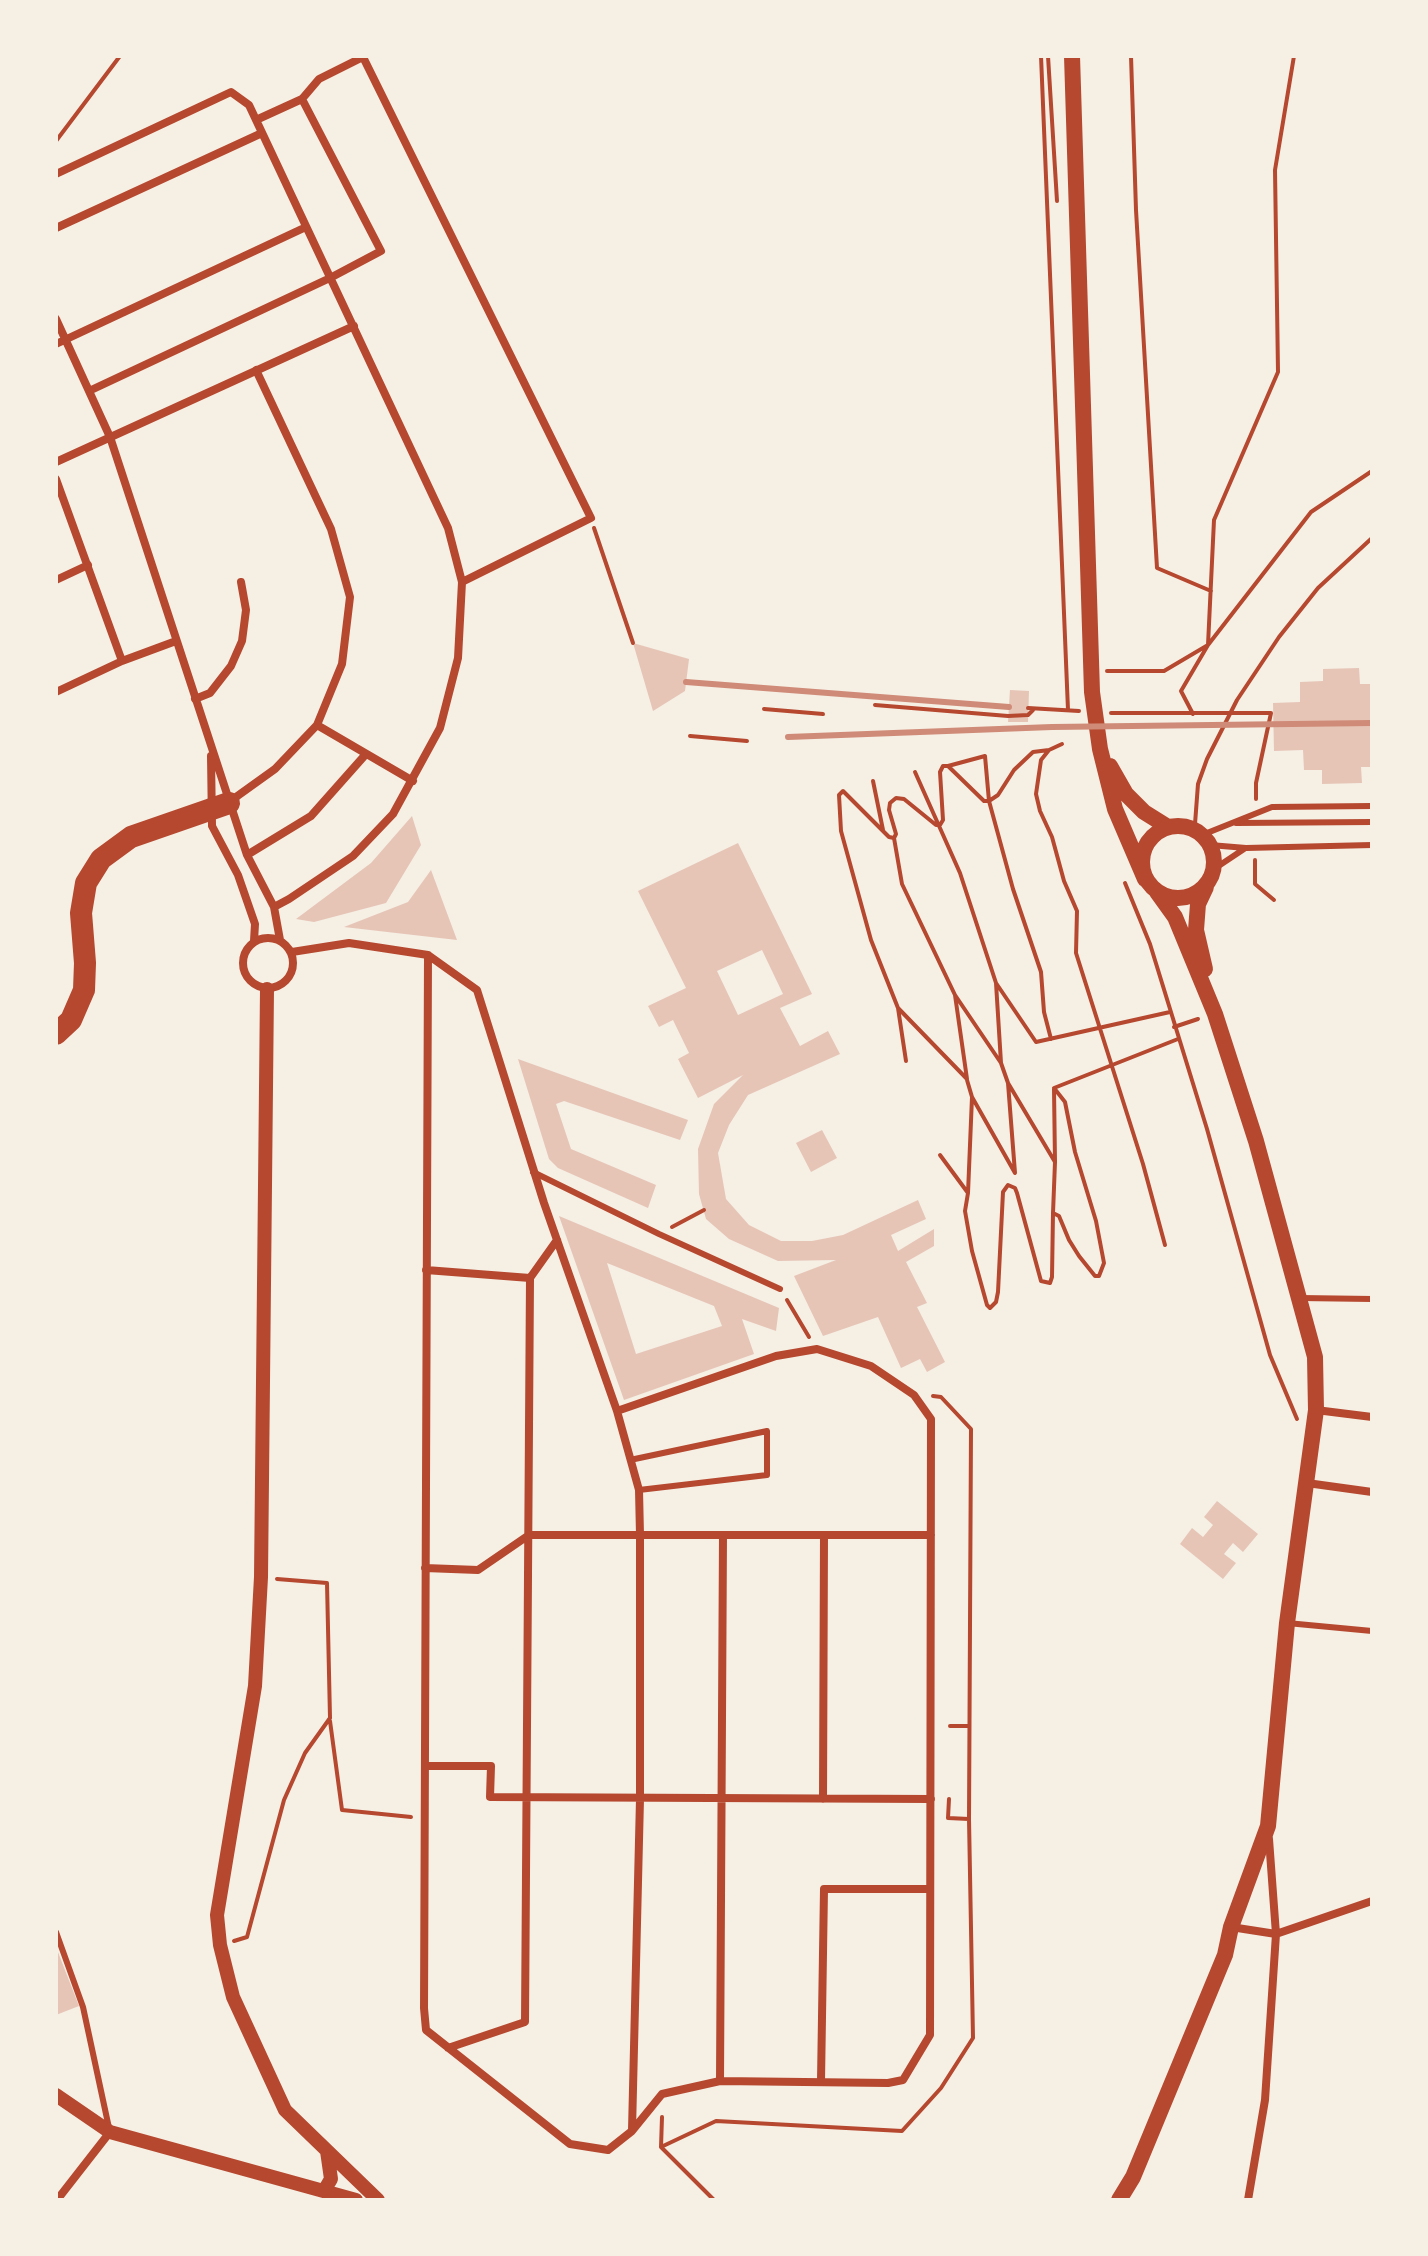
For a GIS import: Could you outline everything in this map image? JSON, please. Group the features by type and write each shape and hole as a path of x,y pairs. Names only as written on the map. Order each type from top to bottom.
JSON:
{"highway":[{"path":"56,1034 71,1020 84,990 81,913 86,883 101,859 131,837 220,806"}],"main road":[{"path":"1072,56 1092,671 1100,749 1115,809 1145,879 1175,917 1215,1014 1256,1141 1315,1357 1316,1410 1287,1623 1268,1826 1231,1927 1225,1955 1133,2177 1119,2200"},
{"path":"1100,749 1126,794 1144,812 1168,827"},
{"path":"1145,879 1141,858 1144,848 1158,831 1168,827 1181,826 1202,837 1214,856 1211,874 1198,904 1196,930 1215,1014"},
{"path":"1157,892 1168,897 1191,896 1202,890 1211,874"}],"street":[{"path":"256,120 302,99 319,79 363,57 591,518 462,582"},
{"path":"56,174 231,92 249,105 448,528 462,582 458,658 440,728 393,814 353,856 274,907"},
{"path":"89,391 381,251 302,99"},
{"path":"56,228 262,133"},
{"path":"61,341 306,227"},
{"path":"56,319 61,341 110,437 211,748 220,806 274,907 280,940"},
{"path":"56,462 354,326"},
{"path":"220,806 275,769 317,725 342,664 350,597 331,529 256,370"},
{"path":"56,479 122,661"},
{"path":"56,580 88,565"},
{"path":"195,699 210,693 231,666 242,641 246,610 241,582"},
{"path":"56,692 122,661 176,641"},
{"path":"317,725 413,781"},
{"path":"211,748 220,806 212,826 238,875 255,924 254,941"},
{"path":"247,855 311,816 366,754"},
{"path":"267,937 280,940 292,952 292,973 287,981 267,989 255,985 246,976 242,963 246,951 254,941 267,937"},
{"path":"292,952 349,943 428,955 477,990 533,1172 617,1411 639,1490 640,1535 640,1799 632,2131"},
{"path":"428,955 426,2030 570,2144 608,2150 632,2131 662,2094 720,2081 888,2083 903,2080 930,2035 931,1419 914,1395 871,1366 817,1349 776,1356 617,1411"},
{"path":"267,989 261,1577 255,1686 217,1915 220,1945 233,1997 285,2110 378,2200"},
{"path":"448,2048 525,2022 530,1278 557,1240"},
{"path":"426,1270 530,1278"},
{"path":"1316,1410 1372,1417"},
{"path":"1307,1483 1372,1492"},
{"path":"425,1568 478,1570 529,1535 931,1535"},
{"path":"720,2081 723,1535"},
{"path":"823,1799 824,1535"},
{"path":"425,1766 491,1766 490,1797 931,1799"},
{"path":"1248,2200 1265,2100 1276,1934 1268,1826"},
{"path":"821,2081 824,1889 930,1889"},
{"path":"1231,1927 1276,1934 1372,1901"},
{"path":"56,2095 110,2132 356,2200"},
{"path":"57,2200 110,2132"},
{"path":"324,2191 331,2179 327,2151"}],"lane":[{"path":"1202,837 1272,807 1372,806"},
{"path":"1232,824 1372,822"},
{"path":"1202,837 1246,848 1372,845"},
{"path":"1211,874 1246,848"},
{"path":"533,1172 780,1289"},
{"path":"1300,1298 1372,1299"},
{"path":"630,1460 767,1431 767,1475 639,1490"},
{"path":"1287,1623 1372,1631"},
{"path":"56,1932 83,2007 110,2132"}],"path":[{"path":"56,141 120,56"},
{"path":"1041,56 1068,710"},
{"path":"1131,56 1136,210 1157,568 1211,591"},
{"path":"1208,645 1214,520 1278,372 1275,170 1294,56"},
{"path":"1193,714 1181,691 1208,645 1311,512 1372,471"},
{"path":"591,518 633,643"},
{"path":"1202,837 1198,784 1228,715 1279,637 1318,588 1372,538"},
{"path":"1092,671 1164,671 1208,645"},
{"path":"875,705 1008,716 1028,715 1035,709"},
{"path":"1028,708 1228,715 1271,713 1256,783"},
{"path":"764,709 823,714"},
{"path":"690,736 747,741"},
{"path":"948,766 984,801 989,801 998,795 1014,770 1033,752 1062,744"},
{"path":"1049,750 1041,760 1036,794 1077,911 1076,953 1165,1245"},
{"path":"940,825 943,820 940,772 943,766 985,756 989,801 1013,889 1041,972 1044,1012 1051,1039"},
{"path":"915,772 960,873 996,983 1001,1063"},
{"path":"873,781 883,832"},
{"path":"894,838 883,832 843,791 839,795 841,831 871,940 898,1008 906,1061"},
{"path":"940,825 904,799 896,798 890,803 902,884 955,995 1001,1063 1008,1083 1055,1162"},
{"path":"1121,873 1150,944 1207,1129 1270,1355 1311,1454"},
{"path":"996,983 1036,1042 1170,1012"},
{"path":"955,995 972,1097 1015,1173"},
{"path":"898,1008 967,1079"},
{"path":"1174,1027 1215,1014"},
{"path":"1054,1088 1178,1039"},
{"path":"972,1097 965,1211 972,1251 990,1308 996,1302 998,1292 1003,1192 1015,1173 1008,1083"},
{"path":"1008,1185 1015,1188 1017,1193 1041,1281 1050,1283 1055,1162 1054,1088"},
{"path":"1053,1213 1063,1222 1079,1256 1095,1276 1099,1276 1104,1263 1096,1221 1075,1152 1065,1102 1054,1088"},
{"path":"940,1155 968,1193"},
{"path":"659,1234 704,1210"},
{"path":"780,1289 817,1349"},
{"path":"261,1577 327,1583 330,1718 342,1810 425,1818"},
{"path":"220,1945 247,1937 284,1800 305,1753 330,1718"},
{"path":"950,1726 969,1726"},
{"path":"949,1799 948,1818 969,1819"},
{"path":"662,2094 661,2147 714,2200"}],"building":[{"path":"633,643 689,659 685,691 653,711"},
{"path":"1359,668 1360,684 1372,684 1372,767 1361,767 1362,783 1322,784 1322,770 1304,770 1303,750 1274,751 1273,703 1300,702 1300,682 1323,681 1323,669"},
{"path":"1010,690 1029,691 1028,722 1008,722"},
{"path":"412,816 421,845 386,903 314,922 296,919 371,863"},
{"path":"738,843 812,994 780,1008 800,1046 828,1031 840,1054 748,1095 729,1125 718,1153 726,1199 749,1225 781,1241 812,1241 843,1235 918,1200 926,1219 891,1235 898,1251 934,1229 934,1246 906,1262 927,1303 917,1307 945,1362 927,1372 920,1359 901,1368 878,1317 823,1336 794,1276 836,1260 778,1261 729,1239 706,1219 699,1194 698,1149 714,1104 743,1075 698,1098 678,1059 689,1053 673,1020 659,1027 648,1006 686,988 638,891","holes":["762,950 783,994 738,1015 717,971"]},
{"path":"431,870 457,940 344,927 408,902"},
{"path":"518,1059 688,1120 680,1140 564,1101 556,1104 571,1149 656,1185 648,1208 558,1168 549,1159"},
{"path":"822,1130 837,1158 811,1172 796,1143"},
{"path":"559,1216 779,1308 776,1331 742,1319 754,1354 624,1400","holes":["607,1263 714,1306 722,1326 636,1354"]},
{"path":"1217,1501 1258,1534 1243,1552 1233,1543 1224,1554 1236,1563 1223,1579 1180,1544 1192,1528 1203,1537 1213,1525 1204,1517"},
{"path":"56,1947 79,2006 56,2015"}],"railway":[{"path":"686,682 1009,707"},
{"path":"788,737 1052,727 1372,723"}]}
